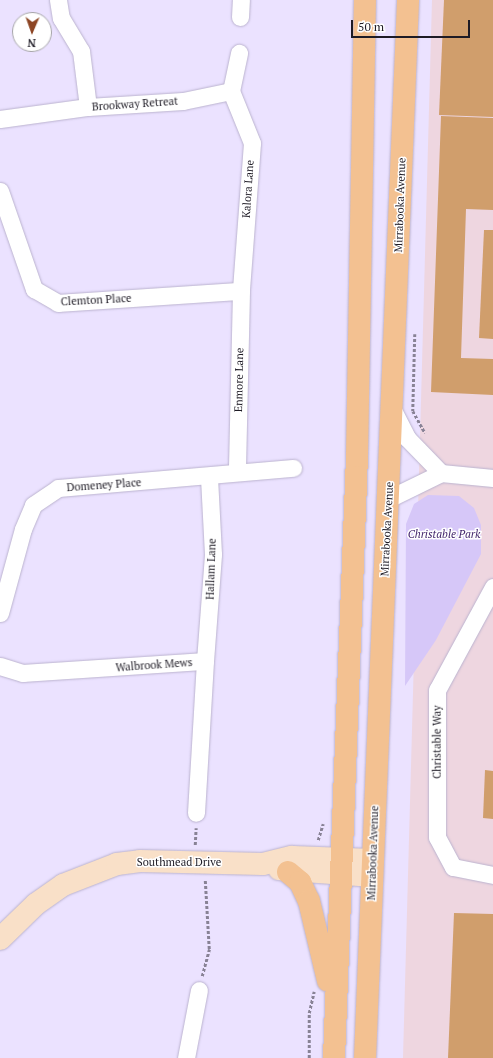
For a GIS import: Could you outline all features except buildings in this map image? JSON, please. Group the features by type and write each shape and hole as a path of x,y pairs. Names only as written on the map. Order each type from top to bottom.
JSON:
{"main road":[{"path":"334,1058 343,868 358,449 365,0"},
{"name":"Mirrabooka Avenue","path":"365,1058 408,0"},
{"path":"288,872 300,882 314,914 335,1022"}],"street":[{"path":"58,0 61,18 80,51 88,107"},
{"path":"240,17 241,0"},
{"path":"231,91 239,53"},
{"name":"Brookway Retreat","path":"0,119 88,107 183,101 231,91"},
{"name":"Kalora Lane","path":"231,91 252,143 240,291"},
{"name":"Clemton Place","path":"0,191 34,289 58,303 240,291"},
{"name":"Enmore Lane","path":"237,470 240,291"},
{"path":"392,408 407,438 441,473"},
{"name":"Domeney Place","path":"0,613 22,530 33,505 58,488 209,477 237,470 293,468"},
{"path":"388,499 441,473 493,478"},
{"name":"Hallam Lane","path":"205,661 213,554 209,477"},
{"name":"Christable Way","path":"493,587 437,690 437,837 453,867 493,875"},
{"name":"Walbrook Mews","path":"0,666 23,673 205,661 196,813"},
{"name":"Southmead Drive","path":"2,931 63,885 94,871 140,860 202,865 262,864 292,857 343,868"},
{"name":"Southmead Drive","path":"262,864 288,872 343,868 372,868"},
{"path":"186,1058 199,990"}],"path":[{"path":"196,813 209,949 199,990"},
{"path":"309,1058 309,1013 314,983"}],"shaded area":[{"path":"432,0 493,0 493,1058 403,1058"}],"green space":[{"name":"Christable Park","path":"428,495 459,496 474,508 481,525 481,554 436,640 405,686 406,524 414,504"}]}
